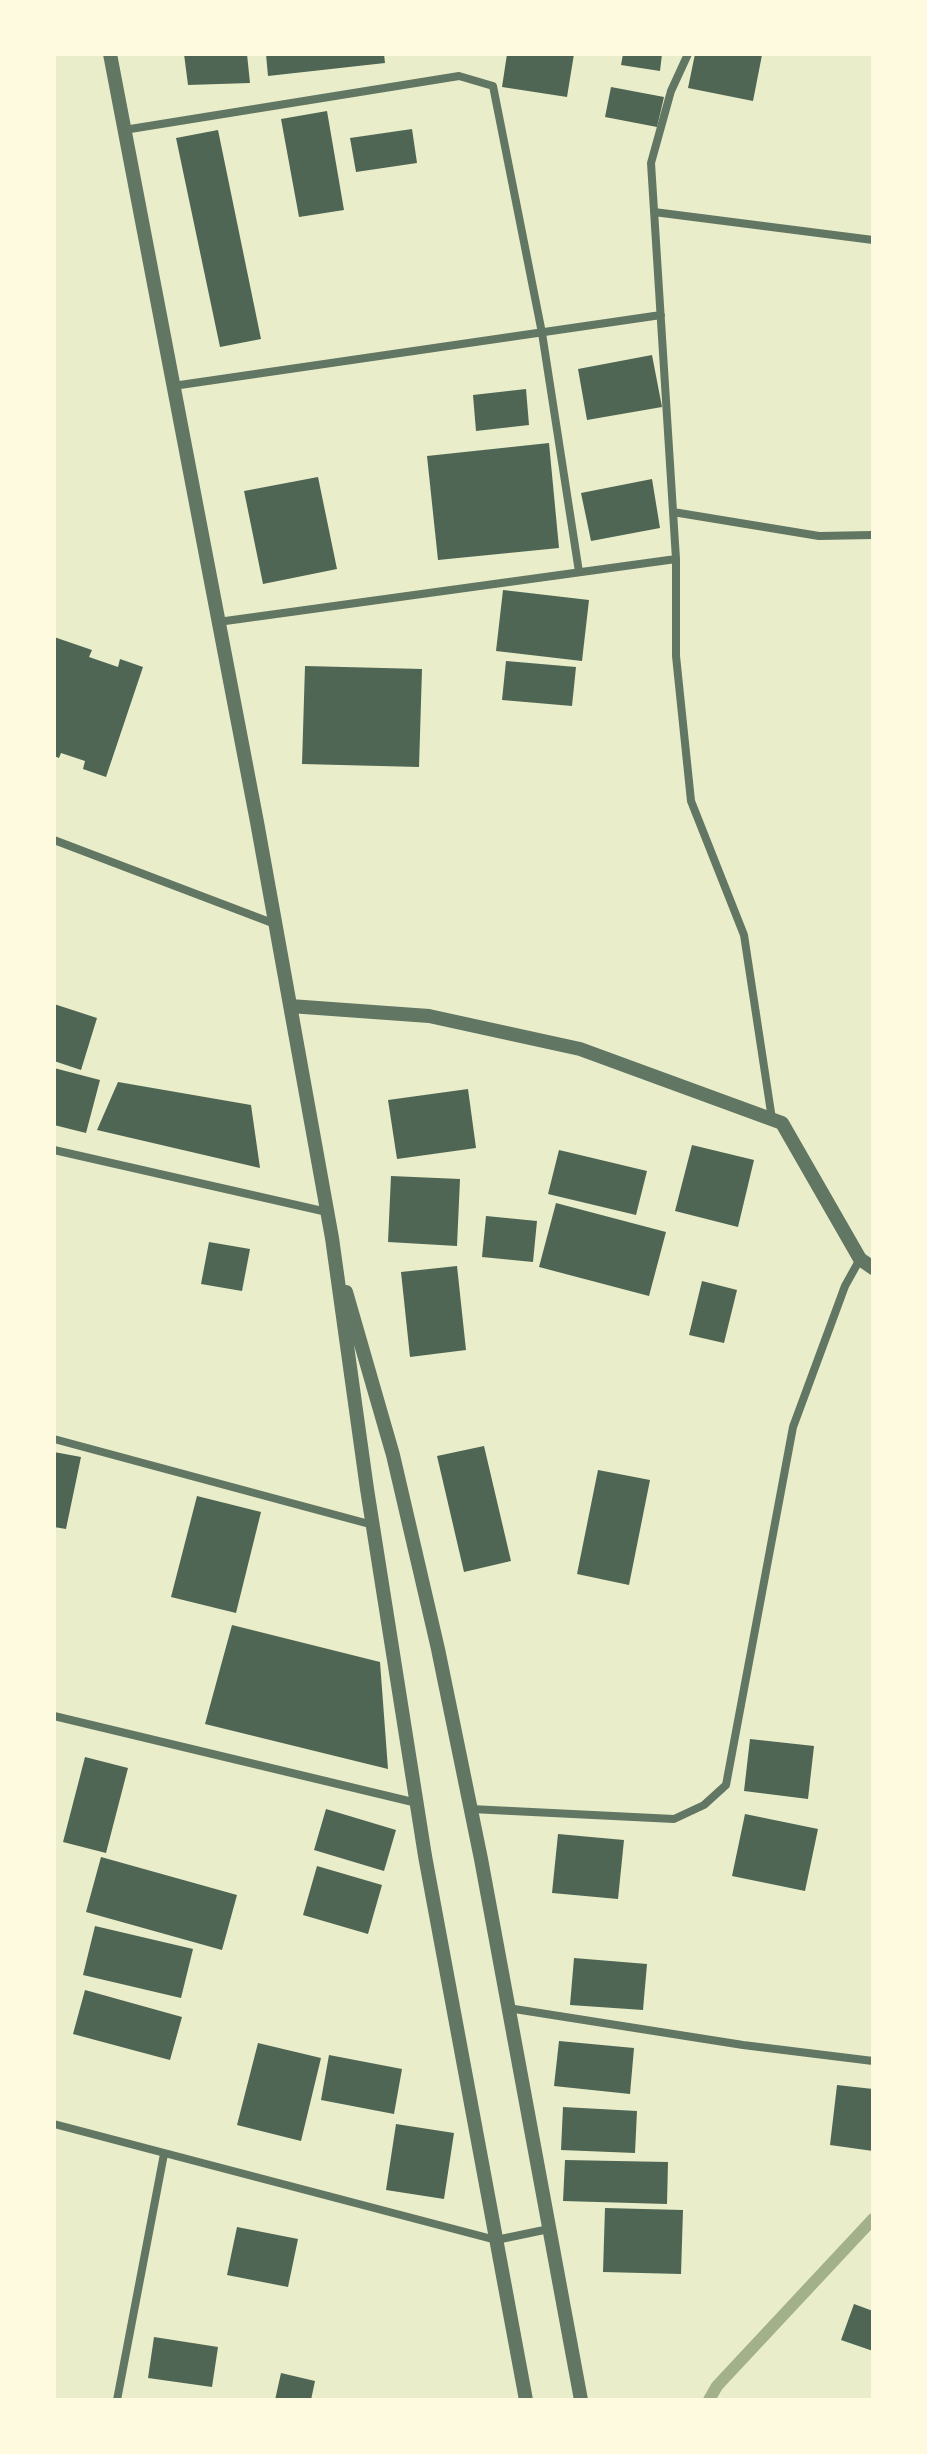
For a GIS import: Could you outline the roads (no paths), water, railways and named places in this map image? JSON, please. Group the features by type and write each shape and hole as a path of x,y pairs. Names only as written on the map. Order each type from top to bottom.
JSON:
{"street":[{"path":"110,54 332,1238 417,1803 526,2400"},
{"path":"688,54 671,91 651,163 676,559 676,656 691,801 744,935 772,1119"},
{"path":"124,130 459,76 493,86 542,333 579,572"},
{"path":"654,212 873,240"},
{"path":"173,386 661,315"},
{"path":"673,512 819,536 872,535"},
{"path":"218,622 676,559"},
{"path":"54,840 275,924"},
{"path":"290,1006 429,1016 580,1049 782,1123 860,1259 873,1268"},
{"path":"54,1150 327,1212"},
{"path":"332,1238 393,1455 438,1649 471,1809 581,2400"},
{"path":"471,1809 674,1819 704,1805 726,1785 793,1427 845,1286 860,1259"},
{"path":"54,1439 373,1525"},
{"path":"54,1716 417,1803"},
{"path":"507,2008 743,2045 873,2061"},
{"path":"54,2124 496,2240 549,2229"},
{"path":"117,2400 164,2154"}],"waterway":[{"path":"709,2400 717,2386 873,2219"}]}
